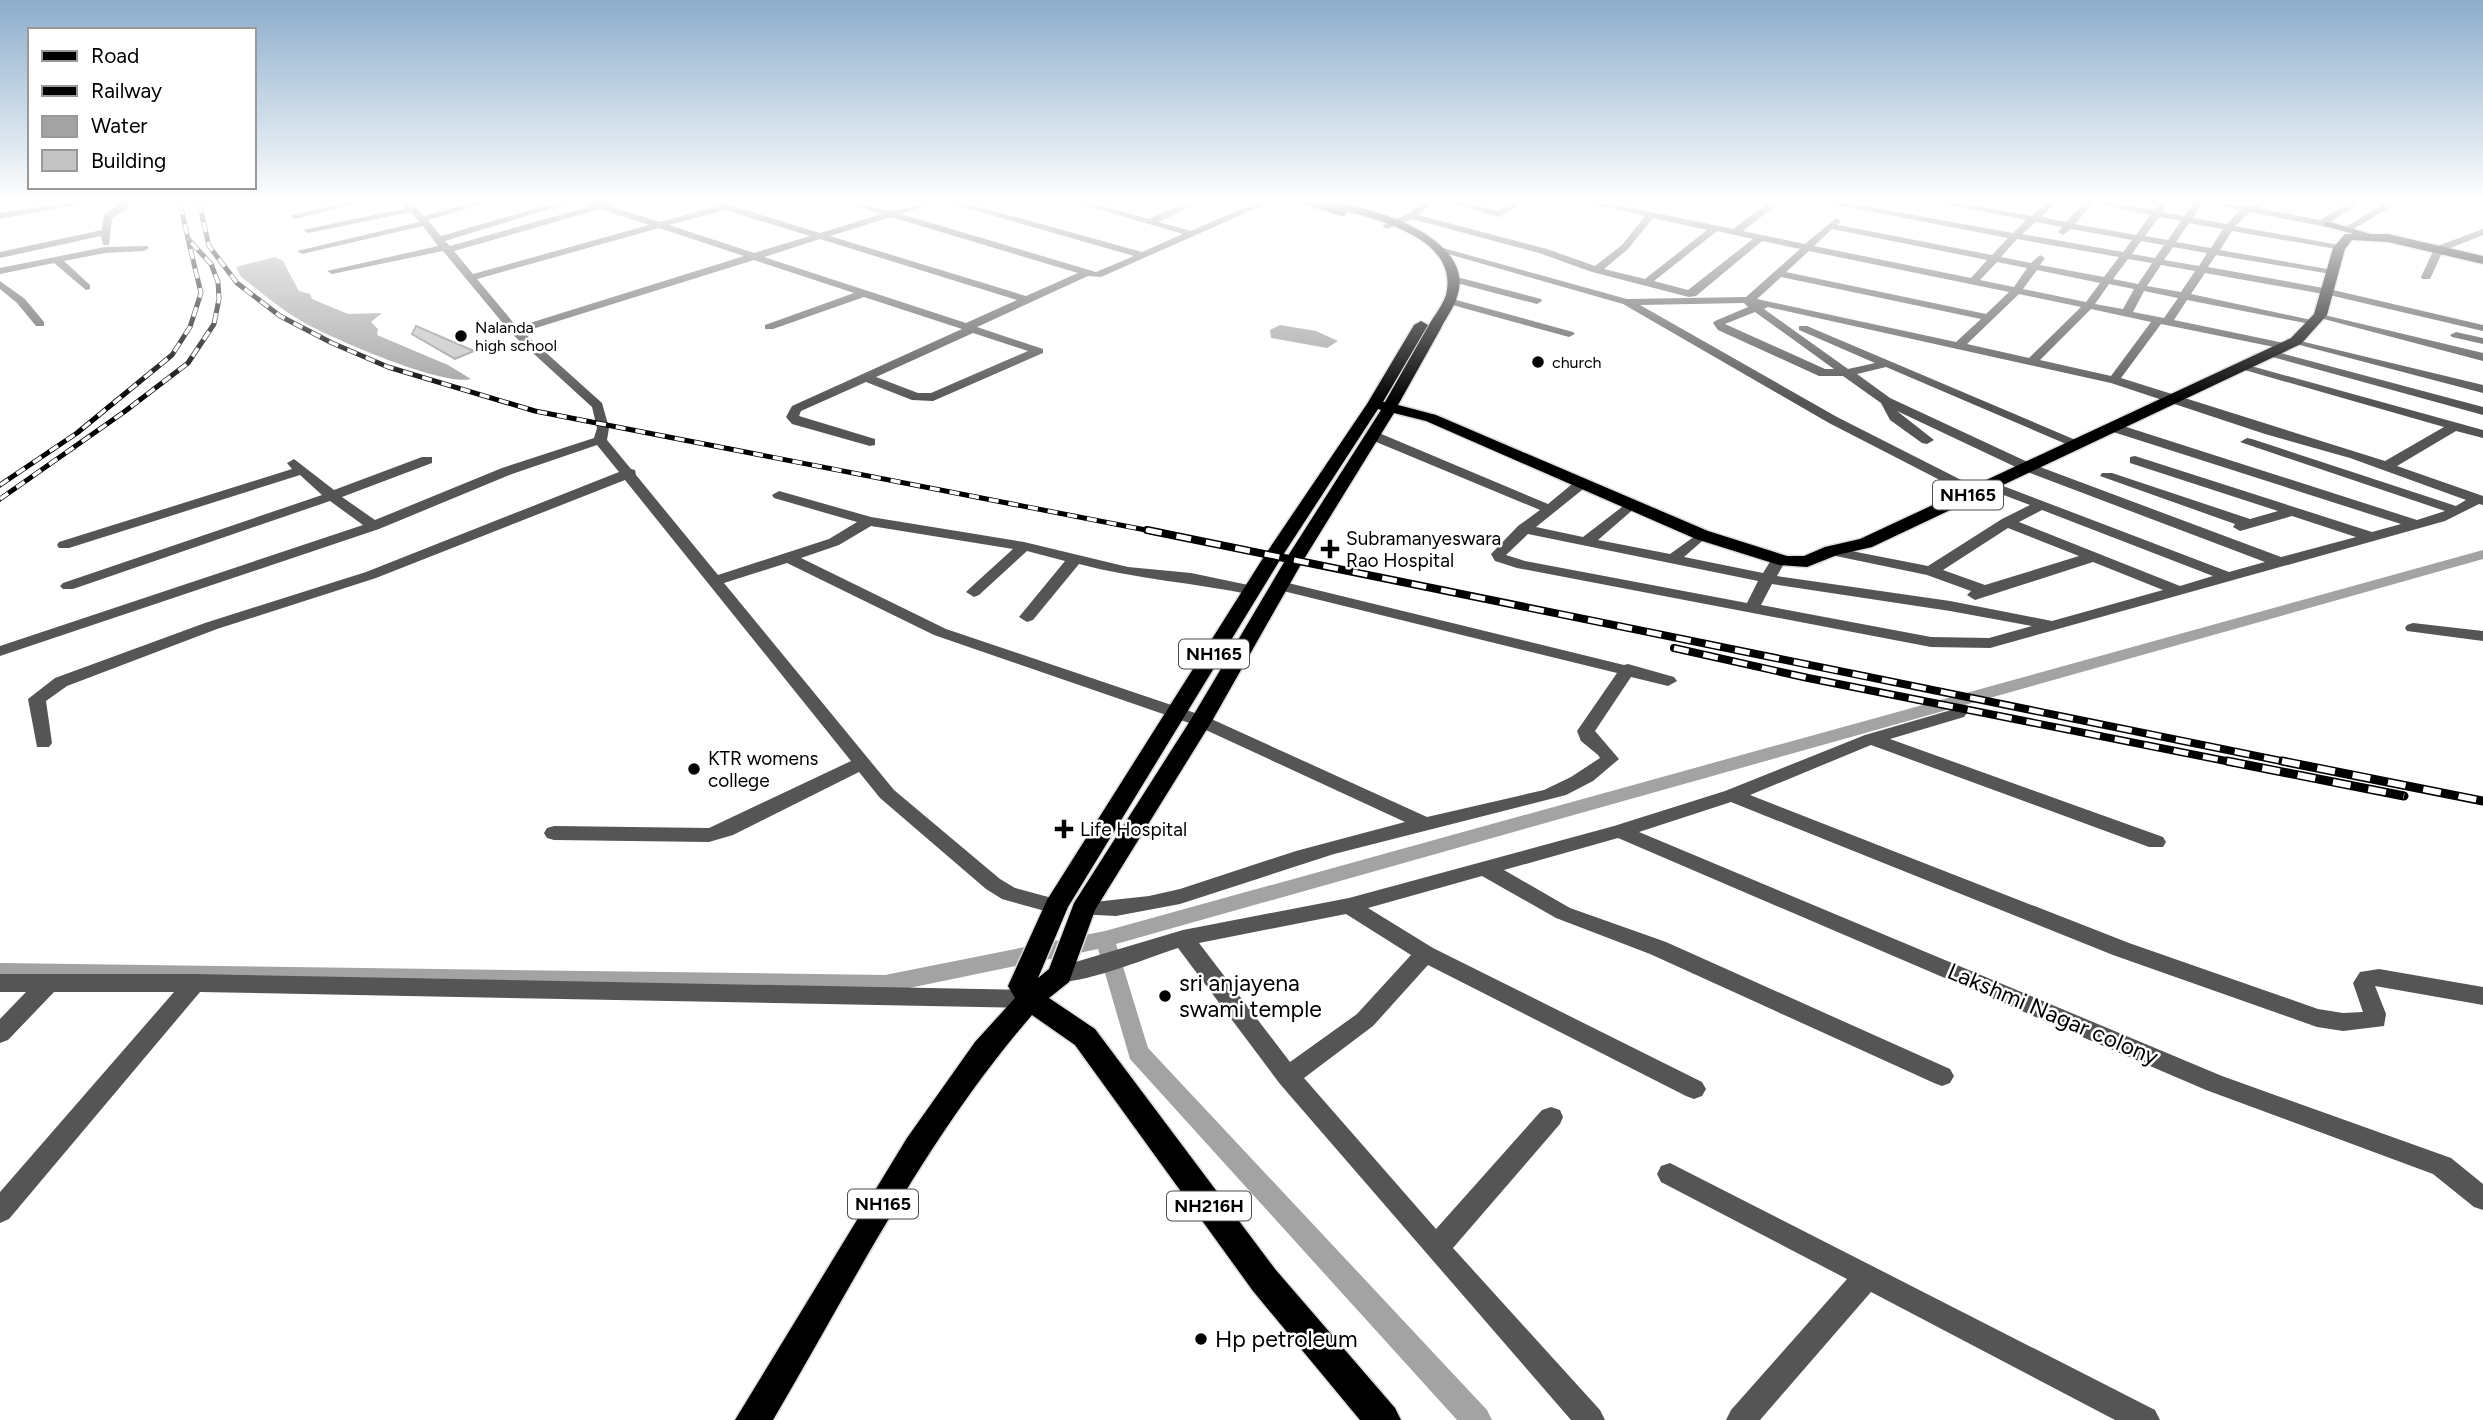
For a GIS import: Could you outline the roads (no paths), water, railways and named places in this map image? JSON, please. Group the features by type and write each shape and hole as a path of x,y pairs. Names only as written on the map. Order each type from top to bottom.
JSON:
{"highway":[{"path":"1383,405 1436,300 1440,288 1436,269"},
{"path":"1383,405 1449,302 1453,279 1448,269"},
{"name":"NH165","path":"1383,405 1431,418 1702,535 1778,559 1807,562 1831,551 1866,543 2283,347 2317,318 2329,292 2334,269"},
{"name":"NH165","path":"753,1420 917,1147 985,1050 1030,999 1070,968 1081,918 1280,586 1374,436 1383,405"},
{"name":"NH165","path":"1030,999 1021,986 1052,914 1253,590 1383,405"},
{"name":"NH216H","path":"1030,999 1085,1037 1264,1280 1383,1420"}],"street":[{"path":"67,269 86,287"},
{"path":"332,271 336,269"},
{"path":"463,269 515,331 598,406 603,428 600,440"},
{"path":"470,278 502,269"},
{"path":"515,331 711,269"},
{"path":"793,269 1039,351 933,397 916,397 864,377"},
{"path":"927,269 1027,300"},
{"path":"1079,269 1097,275 1110,269"},
{"path":"1509,269 1627,302 1833,421 1974,492"},
{"path":"1646,283 1663,269"},
{"path":"1689,294 1720,269"},
{"path":"1781,269 1754,303 1719,323 1722,328 1823,373 1845,372 1884,364"},
{"path":"1910,269 2016,291 2081,269"},
{"path":"1973,282 1985,269"},
{"path":"1960,345 1991,318 2032,269"},
{"path":"2050,269 2183,297 2230,291 2329,292 2483,328"},
{"path":"2067,269 2089,305 2483,389"},
{"path":"2069,273 2072,269"},
{"path":"2032,362 2089,305 2113,269"},
{"path":"2127,313 2153,269"},
{"path":"2194,269 2202,271 2230,291 2317,318 2483,356"},
{"path":"2211,330 2244,269"},
{"path":"2323,269 2333,273"},
{"path":"2426,277 2430,269"},
{"path":"1596,270 1689,294 1754,303 2114,380 2387,466 2480,500"},
{"path":"2114,380 2202,271"},
{"path":"870,442 797,421 792,417 796,409 1088,272"},
{"path":"1777,273 1991,318"},
{"path":"1453,279 1537,301"},
{"path":"0,284 22,301 40,324"},
{"path":"1511,318 1562,284"},
{"path":"769,327 864,293"},
{"path":"1627,302 1716,299"},
{"path":"1449,302 1569,334"},
{"path":"1754,303 1886,401 2028,467 2277,561"},
{"path":"2446,348 2464,324"},
{"path":"1803,328 2078,444"},
{"path":"2456,335 2483,341"},
{"path":"2283,347 2483,411"},
{"path":"2240,367 2483,434"},
{"path":"1886,401 1894,417 1927,440"},
{"path":"2387,466 2455,426"},
{"path":"2112,427 2415,524"},
{"path":"2213,458 2270,431"},
{"path":"1374,436 1549,509"},
{"path":"600,440 887,794 993,884 1052,914"},
{"path":"0,651 374,526 507,471 600,440"},
{"path":"2247,442 2458,511"},
{"path":"2084,489 2167,443"},
{"path":"68,586 332,496 427,460"},
{"path":"2135,460 2370,536"},
{"path":"64,545 298,466 332,496 374,526"},
{"path":"43,743 37,699 61,682 211,626 371,575 630,474"},
{"path":"2108,476 2250,524"},
{"path":"1582,483 1523,529 1501,550 1498,554 1500,558 1522,565 1868,631 1960,644 1990,643 2054,626 2415,524 2458,511 2480,500"},
{"path":"1990,485 2226,576"},
{"path":"779,495 869,521 1024,546 1128,572 1191,578 1253,590"},
{"path":"2210,536 2293,511 2331,496"},
{"path":"1585,543 1631,504"},
{"path":"1931,571 2007,522 2040,505"},
{"path":"716,581 791,559 834,542 869,521"},
{"path":"2007,522 2177,590"},
{"path":"1523,529 1769,579 1950,606 2054,626"},
{"path":"1672,560 1702,535"},
{"path":"974,592 1024,546"},
{"path":"1831,551 1931,571 1986,591"},
{"path":"1950,606 1986,591 2092,557"},
{"path":"791,559 940,632 1201,721 1426,824"},
{"path":"1027,617 1075,559"},
{"path":"1751,609 1778,559"},
{"path":"1280,586 1628,669 1668,681"},
{"path":"2413,628 2483,636"},
{"path":"1081,918 1191,895 1332,847 1499,805 1542,797 1572,786 1606,762 1610,755 1587,737 1586,732 1628,669"},
{"path":"1070,968 1122,958 1182,938 1349,906 1619,831 1732,795 1871,739 1958,713"},
{"path":"1871,739 2156,842"},
{"path":"554,833 709,835 726,830 862,763"},
{"path":"1732,795 2121,949 2317,1018 2343,1022 2376,1020 2375,1006 2364,993 2364,983 2368,978 2379,976 2483,996"},
{"name":"Lakshmi Nagar colony","path":"1619,831 2214,1083 2442,1166 2483,1199"},
{"path":"1485,868 1563,913 1658,948 1942,1076"},
{"path":"1349,906 1425,954 1694,1089"},
{"path":"1182,938 1289,1077 1436,1248 1590,1420"},
{"path":"1289,1077 1365,1020 1425,954"},
{"path":"0,1034 49,982"},
{"path":"0,983 194,983 1030,999"},
{"path":"0,1211 194,983"},
{"path":"1436,1248 1551,1118"},
{"path":"1670,1174 2145,1420"},
{"path":"1741,1420 1867,1277"}],"water":[{"path":"237,269 287,269 299,291 310,294 312,299 348,314 382,313 371,322 378,329 377,335 448,365 471,379 457,379 411,368 332,337 298,319 241,277"},
{"path":"1280,325 1316,331 1338,341 1327,348 1271,338 1270,330"}],"waterway":[{"path":"0,971 885,984 1105,939 2483,554"},
{"path":"1108,949 1138,1052 1477,1420"}],"railway":[{"path":"0,485 77,433 172,355 190,327 201,293 195,269"},
{"path":"0,499 124,412 188,363 214,324 219,299 218,282 213,269"},
{"path":"227,269 237,283 280,316 332,343 388,367 535,411 1156,532"},
{"path":"1147,530 2291,763"},
{"path":"1674,648 1808,678 2236,763"},
{"path":"2227,761 2404,796"},
{"path":"2282,761 2483,801"}],"place":[{"name":"Nalanda high school","path":"461,336"},
{"name":"church","path":"1538,362"},
{"name":"Subramanyeswara Rao Hospital","path":"1330,549"},
{"name":"KTR womens college","path":"694,769"},
{"name":"Life Hospital","path":"1064,829"},
{"name":"sri anjayena swami temple","path":"1165,996"},
{"name":"Hp petroleum","path":"1201,1339"}]}
